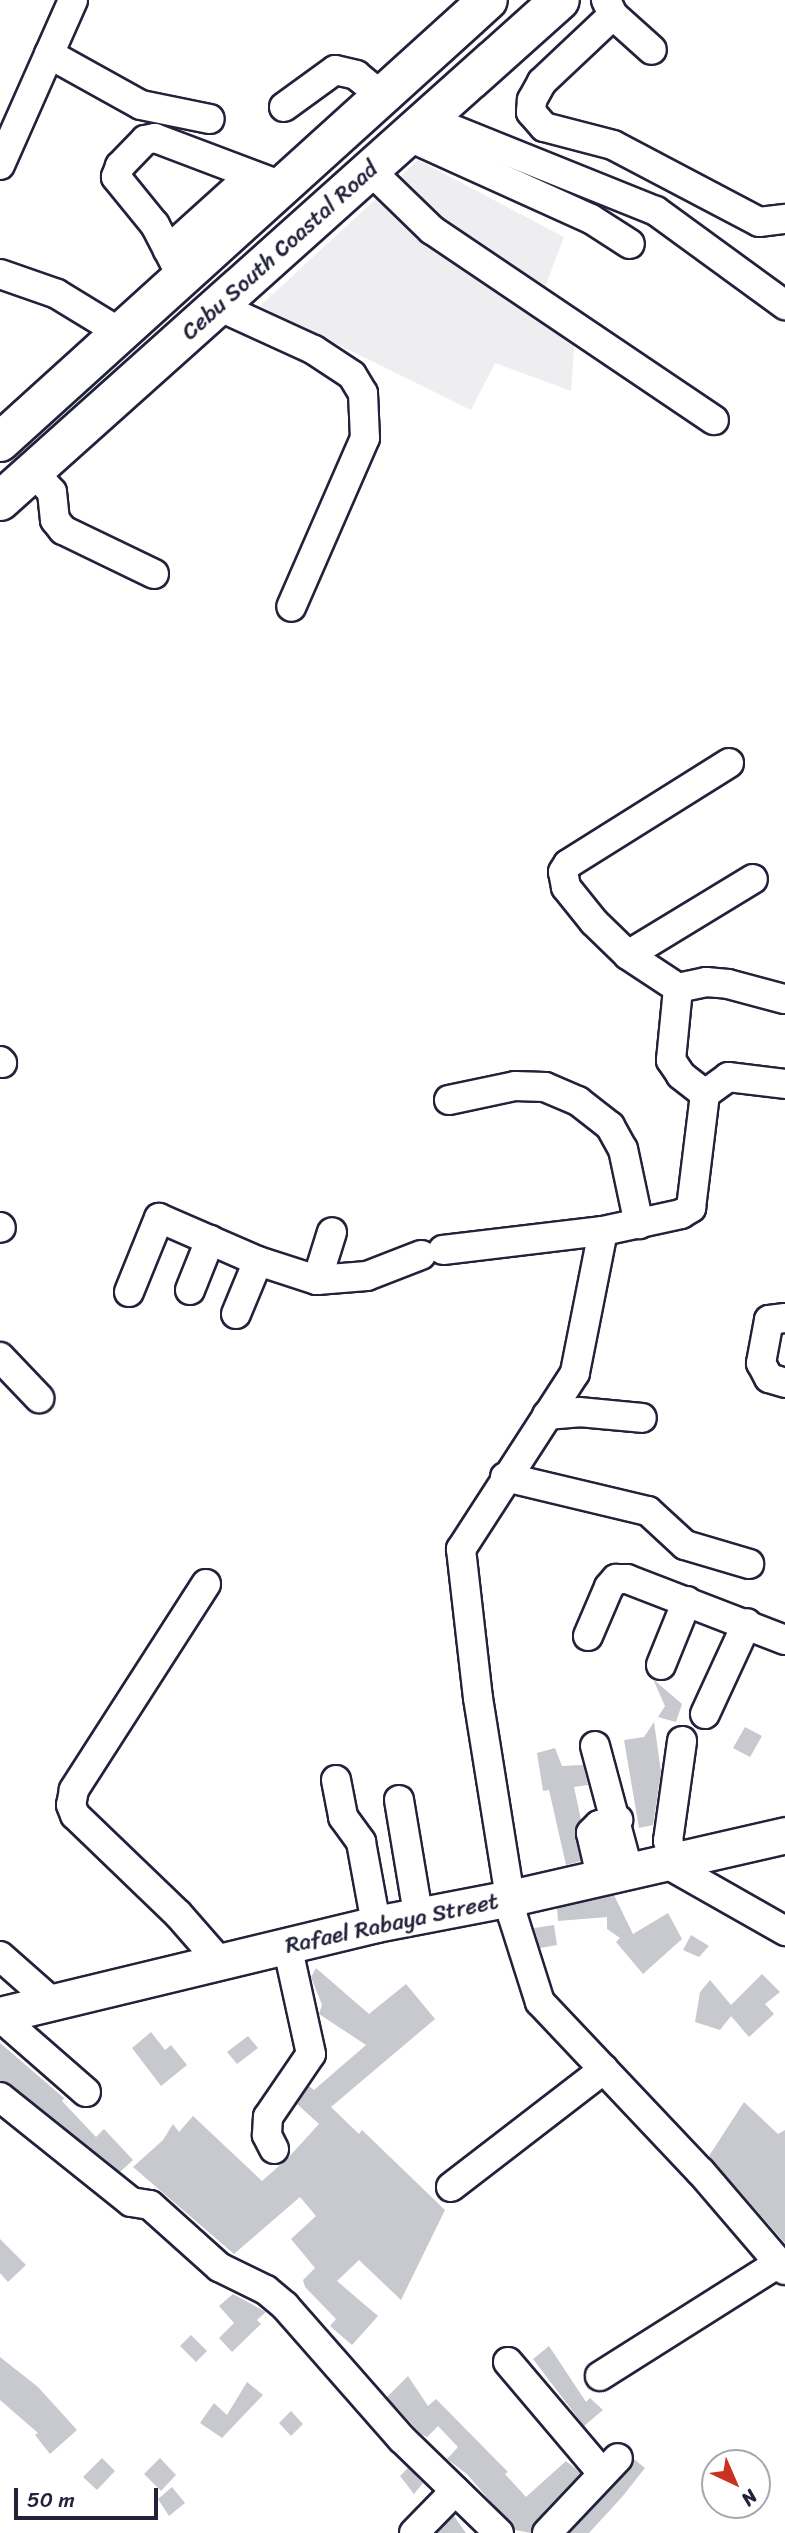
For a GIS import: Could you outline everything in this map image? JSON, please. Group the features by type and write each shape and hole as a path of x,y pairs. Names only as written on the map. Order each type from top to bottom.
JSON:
{"highway":[{"name":"Cebu South Coastal Road","path":"0,442 121,333 175,263 266,181 382,96 488,0"},
{"name":"Cebu South Coastal Road","path":"0,501 560,0"}],"main road":[{"name":"Rafael Rabaya Street","path":"0,2016 51,2001 418,1914 511,1898 785,1835"}],"street":[{"path":"0,165 73,0"},
{"path":"652,50 609,8 542,82 532,100 531,112 537,120 559,133 613,145 759,222 785,219"},
{"path":"49,54 141,105 210,120"},
{"path":"284,107 335,70 356,75 382,96"},
{"path":"417,128 592,219 630,244"},
{"path":"417,128 656,211 785,305"},
{"path":"175,263 155,225 116,177 120,166 145,141 155,138 266,181"},
{"path":"370,170 432,230 714,420"},
{"path":"0,274 57,294 121,333"},
{"path":"218,306 314,350 352,375 363,394 365,439 291,607"},
{"path":"33,471 51,492 55,520 63,530 153,574"},
{"path":"729,764 568,864 563,872 566,887 594,922 628,955 678,988 706,982 728,984 784,999"},
{"path":"628,955 753,879"},
{"path":"678,988 671,1060 681,1075 705,1094"},
{"path":"129,1292 159,1218 258,1261 317,1280 367,1276 432,1252 603,1231 681,1214 695,1200 705,1094 728,1077 785,1084"},
{"path":"449,1100 515,1086 545,1087 578,1101 610,1126 623,1149 639,1224"},
{"path":"600,2376 782,2266 701,2172 540,2002 511,1898 478,1698 461,1549 547,1415 581,1356 603,1231"},
{"path":"317,1280 332,1232"},
{"path":"190,1290 210,1240"},
{"path":"236,1314 258,1261"},
{"path":"774,1377 777,1319"},
{"path":"0,1357 39,1398"},
{"path":"547,1415 579,1412 642,1418"},
{"path":"505,1477 648,1511 685,1545 749,1564"},
{"path":"588,1636 616,1579 627,1579 747,1623 785,1640"},
{"path":"206,1584 74,1790 71,1805 75,1815 178,1914 219,1962"},
{"path":"660,1665 687,1601"},
{"path":"705,1714 747,1623"},
{"path":"682,1741 667,1860 785,1931"},
{"path":"595,1746 618,1820 615,1873"},
{"path":"336,1780 343,1817 361,1842 376,1924"},
{"path":"398,1800 418,1914"},
{"path":"274,2149 267,2135 268,2117 311,2054 287,1945"},
{"path":"0,1956 51,2001"},
{"path":"0,2016 86,2092"},
{"path":"451,2187 604,2069"},
{"path":"0,2097 131,2202 150,2205 219,2267 266,2290 285,2306 402,2439 499,2533"},
{"path":"508,2362 610,2465 547,2533"},
{"path":"414,2533 455,2491"}],"shaded area":[{"path":"418,160 564,237 536,311 575,335 571,391 495,363 471,410 260,306"}],"building":[{"path":"653,1679 682,1704 676,1722 658,1717 665,1706"},
{"path":"654,1722 661,1772 653,1825 639,1828 624,1740 644,1737"},
{"path":"745,1727 762,1736 750,1757 733,1748"},
{"path":"555,1748 562,1766 583,1765 588,1785 574,1787 581,1820 575,1836 581,1861 566,1865 549,1790 543,1791 537,1753"},
{"path":"614,1895 633,1934 668,1913 682,1939 643,1974 616,1942 620,1938 607,1929 607,1917 558,1921 557,1908"},
{"path":"554,1925 557,1945 540,1948 534,1928"},
{"path":"691,1935 709,1946 699,1957 683,1950"},
{"path":"316,1968 369,2014 406,1984 435,2019 331,2107 359,2134 362,2130 445,2210 401,2300 359,2260 337,2281 378,2316 352,2345 330,2326 336,2319 305,2287 303,2280 315,2268 291,2239 316,2216 300,2197 234,2254 133,2167 163,2140 173,2124 179,2132 193,2116 262,2181 287,2159 319,2124 297,2104 309,2086 314,2090 366,2045 319,2014 322,2005 311,1977"},
{"path":"762,1974 780,1992 765,2004 774,2014 749,2037 731,2016 720,2030 695,2022 700,1992 710,1980 731,2005"},
{"path":"151,2032 165,2050 171,2045 187,2065 161,2086 132,2048"},
{"path":"248,2036 258,2048 237,2064 227,2052"},
{"path":"0,2043 64,2098 62,2101 96,2137 104,2129 133,2160 120,2172 10,2084 0,2081"},
{"path":"744,2102 778,2134 785,2130 785,2243 709,2156"},
{"path":"0,2239 26,2265 8,2282 0,2273"},
{"path":"233,2294 266,2312 257,2320 261,2324 232,2352 219,2338 234,2323 219,2306"},
{"path":"191,2335 207,2351 196,2362 180,2346"},
{"path":"549,2346 586,2402 590,2398 603,2410 584,2426 533,2359"},
{"path":"0,2357 38,2387 77,2430 50,2454 35,2435 38,2433 0,2400"},
{"path":"408,2376 428,2406 436,2399 508,2472 505,2474 526,2497 566,2461 581,2473 535,2522 531,2533 515,2530 467,2474 447,2459 458,2447 438,2426 427,2437 421,2434 387,2397"},
{"path":"247,2382 263,2395 222,2438 200,2423 214,2403 227,2415"},
{"path":"291,2411 303,2424 291,2436 279,2423"},
{"path":"102,2458 115,2471 97,2490 83,2477"},
{"path":"160,2458 176,2475 161,2491 144,2474"},
{"path":"634,2459 645,2468 622,2497 589,2533 570,2533 630,2469"},
{"path":"408,2468 423,2483 414,2494 400,2476"},
{"path":"172,2487 185,2503 169,2516 158,2499"},
{"path":"454,2516 466,2533 437,2533"}]}
